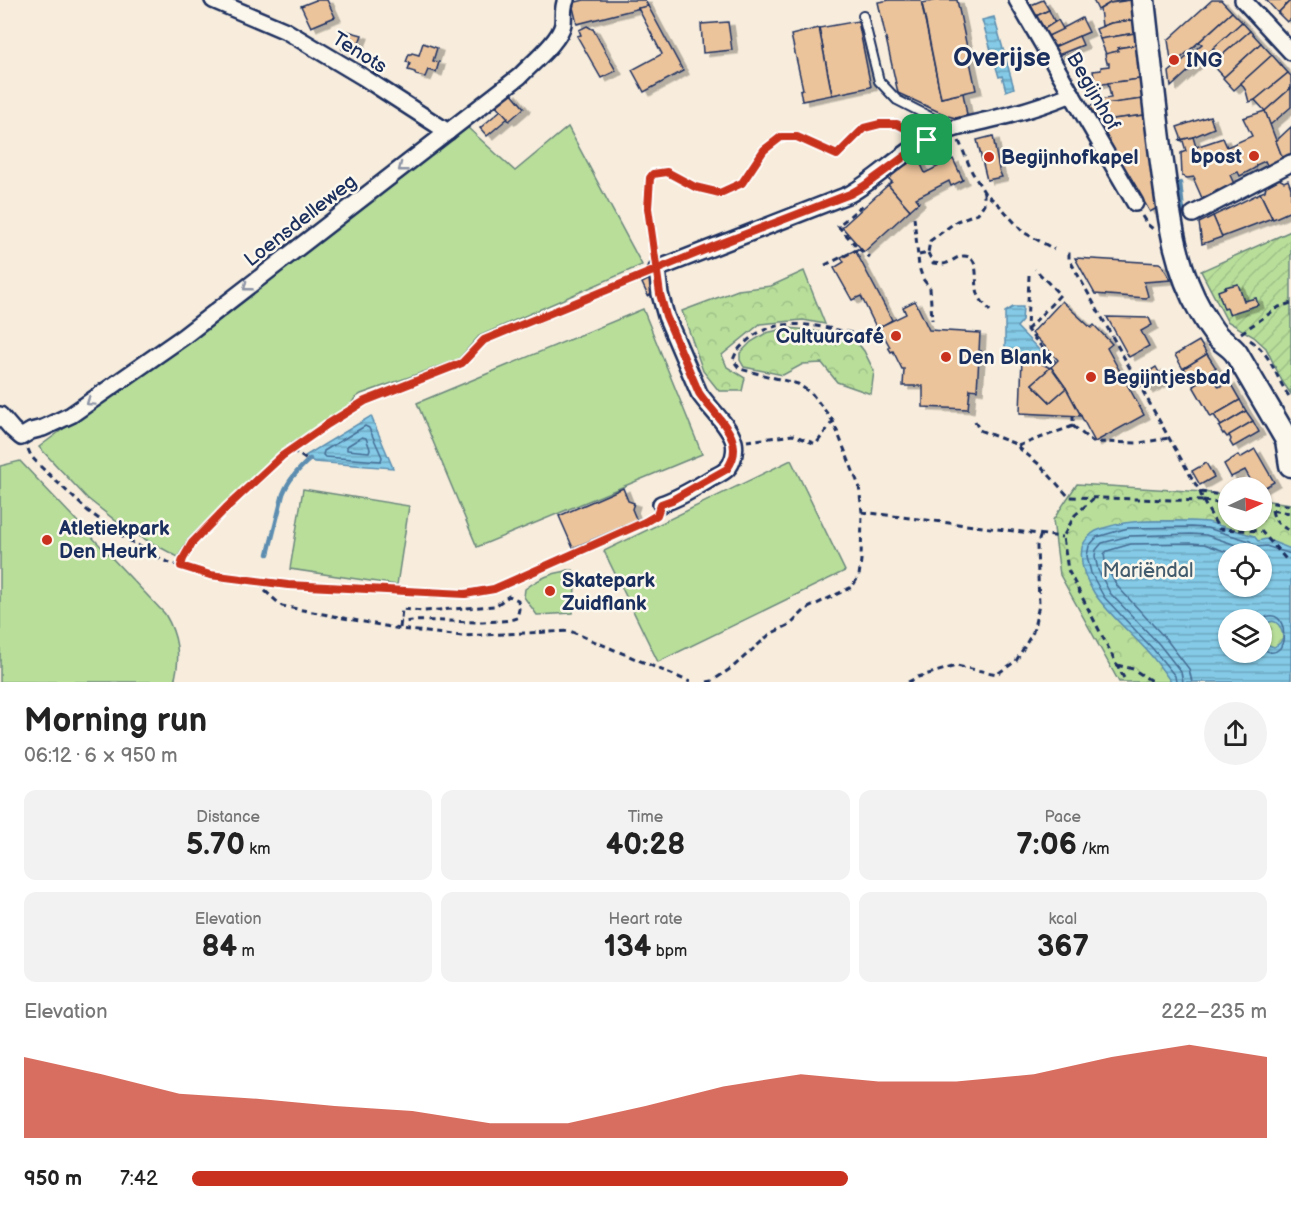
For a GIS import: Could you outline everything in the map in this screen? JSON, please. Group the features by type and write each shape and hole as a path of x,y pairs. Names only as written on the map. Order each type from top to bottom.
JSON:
{"main road":[{"path":"1143,0 1168,244 1200,311 1216,336 1236,353 1287,440 1291,465"}],"street":[{"name":"Tenots","path":"213,0 286,31 448,132"},
{"name":"Loensdelleweg","path":"21,437 31,430 44,428 71,415 183,337 520,76 557,37 563,24 562,12 566,0"},
{"name":"Begijnhof","path":"1017,0 1135,203"},
{"path":"1243,0 1291,52"},
{"path":"661,504 680,496 727,469 732,463 734,443 727,429 699,393 666,316 657,270 850,194 927,140 944,132 1026,111 1072,94"},
{"path":"1193,214 1291,163"},
{"path":"0,415 21,437"}],"lane":[{"path":"863,16 879,81 897,100 954,129"}],"path":[{"path":"181,566 192,543 282,456 365,401 462,363 484,340 657,270 648,208 650,178 653,174 667,172 695,187 720,193 742,183 764,150 781,137 797,137 837,155 864,128 880,124 897,124 927,140"},
{"path":"954,129 972,172 984,192 1023,232 1054,249"},
{"path":"984,192 984,204 978,213 957,221 930,241 928,253 933,263 945,264 957,257 965,255 970,257 976,264 976,285 979,296 990,311"},
{"path":"870,199 838,226 859,249 870,257"},
{"path":"914,217 919,267 923,279 930,288 932,320"},
{"path":"1069,248 1069,258 1219,529 1261,531 1286,559 1291,559"},
{"path":"825,265 859,249"},
{"path":"919,255 928,253"},
{"path":"1027,330 1060,295 1035,269"},
{"path":"1029,275 1027,330 1055,362"},
{"path":"1291,303 1279,308 1239,334 1259,345 1266,353 1291,399"},
{"path":"706,682 713,681 733,667 770,634 791,624 806,609 852,587 859,576 861,560 862,512 859,486 833,421 812,394 798,384 740,369 733,360 736,352 764,329 788,325 808,325 862,335"},
{"path":"1073,415 1073,426"},
{"path":"734,443 793,435 816,444 833,421"},
{"path":"975,421 979,430 1013,443 1040,465 1069,497 1218,503"},
{"path":"1073,426 1093,442 1139,443 1168,438"},
{"path":"1017,447 1073,426"},
{"path":"21,437 31,456 40,466 88,511 118,534 160,559 210,575 288,585 465,594 494,589 645,522 657,515 661,504"},
{"path":"292,450 307,460"},
{"path":"1200,492 1218,495"},
{"path":"1094,498 1075,515 1063,537 1068,570 1126,682"},
{"path":"1272,503 1291,506"},
{"path":"1291,513 1272,510 1273,518 1291,531"},
{"path":"862,512 1063,537"},
{"path":"908,682 956,666 997,674 1016,661 1033,632 1039,605 1037,546 1041,534"},
{"path":"262,581 264,590 282,606 400,629 462,636 570,631 690,682"},
{"path":"400,629 402,609 424,611 495,606 509,596 518,600 517,618 509,621 417,620 401,622"},
{"path":"1117,665 1133,669 1153,682"}],"green space":[{"path":"467,127 515,171 568,127 642,265 479,336 458,360 361,394 350,406 289,445 188,540 178,557 126,529 87,498 39,447"},
{"path":"1291,231 1291,394 1266,348 1254,337 1227,321 1201,271"},
{"path":"804,271 825,324 803,320 760,324 722,355 727,367 745,378 742,391 719,391 703,371 682,311 738,290 771,286"},
{"path":"643,309 702,454 477,547 417,403"},
{"path":"787,328 810,330 857,342 874,371 871,394 837,382 822,363 803,364 783,375 744,367 740,360 740,353 751,342 766,333"},
{"path":"791,460 845,571 658,662 604,551"},
{"name":"Atletiekpark Den Heurk","path":"20,461 165,614 173,630 177,647 174,682 0,682 0,466"},
{"name":"Mariëndal","path":"1077,484 1218,494 1218,531 1272,531 1272,501 1291,504 1291,682 1119,682 1060,575 1053,520"},
{"path":"303,489 409,506 397,585 290,569"},
{"name":"Skatepark Zuidflank","path":"573,570 576,575 573,613 537,615 524,597 525,589 555,573"}],"water":[{"path":"994,17 1014,88 1006,91 1002,76 999,77 982,20"},
{"path":"1013,307 1023,307 1022,321 1017,327 1048,359 1045,364 1028,359 1005,358 1005,312"},
{"path":"371,416 393,468 314,462 305,456"},
{"path":"1131,522 1208,522 1218,525 1218,531 1238,531 1254,536 1258,541 1266,539 1291,549 1291,682 1171,682 1152,656 1104,606 1086,578 1082,563 1082,548 1085,541 1091,534 1107,527"}],"building":[{"path":"316,0 327,0 335,17 311,27 301,6"},
{"path":"584,0 645,0 648,6 577,24 572,3"},
{"path":"921,0 941,98 963,93 967,115 956,118 948,116 898,93 878,2"},
{"path":"957,0 976,90 941,98 922,3"},
{"path":"1043,0 1049,10 1036,16 1031,5"},
{"path":"1093,0 1131,0 1110,3 1098,10"},
{"path":"1131,0 1133,20 1102,26 1100,9 1110,3"},
{"path":"1212,0 1221,0 1232,12 1172,66 1168,40"},
{"path":"1266,0 1291,0 1278,13"},
{"path":"1291,0 1291,19 1287,22 1278,13"},
{"path":"648,6 683,71 644,92 632,70 662,54 638,8"},
{"path":"1049,10 1055,23 1044,29 1036,16"},
{"path":"1232,12 1242,22 1171,87 1169,72 1202,44 1199,42"},
{"path":"1082,18 1089,32 1054,47 1048,36"},
{"path":"1058,20 1063,29 1048,36 1044,29"},
{"path":"1133,20 1135,33 1100,39 1096,29 1111,23"},
{"path":"858,21 871,87 832,95 819,28"},
{"path":"728,22 732,50 703,53 701,24"},
{"path":"1242,22 1250,31 1220,57 1213,48"},
{"path":"587,26 593,29 616,71 601,78 577,36 581,35 579,30"},
{"path":"819,28 832,95 802,101 800,90 803,89 791,35"},
{"path":"347,31 362,35 355,53 342,49"},
{"path":"1250,31 1261,43 1224,77 1212,64"},
{"path":"1135,33 1136,45 1118,48 1118,51 1106,54 1100,39"},
{"path":"1079,36 1083,45 1058,55 1054,47"},
{"path":"423,43 437,48 433,61 439,62 436,72 428,70 425,77 408,70 410,63 406,62 409,54 419,55"},
{"path":"1261,43 1272,55 1234,90 1223,78"},
{"path":"1136,45 1140,79 1095,85 1093,71 1109,66 1105,54 1118,51 1118,48"},
{"path":"1272,55 1288,73 1255,100 1249,102 1241,83"},
{"path":"1288,73 1291,76 1291,88 1265,111 1255,100"},
{"path":"1140,79 1143,99 1099,105 1098,100 1111,98 1108,83"},
{"path":"1291,88 1291,107 1270,125 1265,111"},
{"path":"511,92 524,108 509,121 496,105"},
{"path":"1143,99 1145,115 1097,121 1089,106"},
{"path":"501,110 508,118 487,136 480,128"},
{"path":"1265,111 1283,159 1268,167 1265,161 1240,176 1238,172 1230,175 1235,186 1220,194 1218,190 1202,198 1194,177 1182,176 1181,153 1186,151 1183,141 1179,140 1193,137 1196,147 1223,138 1227,147 1252,136 1243,118"},
{"path":"1145,115 1157,208 1150,212 1097,121"},
{"path":"1210,116 1214,128 1182,139 1177,127"},
{"path":"1291,127 1291,155 1283,159 1276,141"},
{"name":"Begijnhofkapel","path":"993,136 1002,177 987,180 977,140"},
{"path":"918,158 925,173 953,159 963,180 951,186 949,181 916,198 919,202 910,210 888,185 892,182 888,178 898,169"},
{"path":"1279,179 1284,182 1288,180 1291,188 1291,211 1273,219 1260,193 1265,191 1266,186"},
{"path":"888,185 910,210 864,252 842,227"},
{"path":"1260,193 1272,218 1222,237 1213,216"},
{"path":"1213,216 1222,237 1202,244 1199,223"},
{"path":"855,250 892,320 877,329 861,296 852,300 834,268 844,262 841,257"},
{"path":"1075,258 1159,263 1171,280 1144,282 1148,296 1146,298 1095,294"},
{"path":"650,279 656,292 648,296 642,283"},
{"path":"1238,284 1244,301 1256,298 1258,305 1229,314 1227,308 1224,309 1218,291"},
{"path":"915,301 929,330 980,333 981,357 979,357 977,390 970,389 968,409 923,407 923,386 903,386 904,369 888,347 890,347 879,327 906,314 903,307"},
{"name":"Begijntjesbad","path":"1062,301 1091,328 1094,325 1112,344 1107,348 1144,415 1095,442 1066,388 1051,367 1058,360 1032,333"},
{"path":"1107,317 1149,318 1152,325 1141,331 1149,346 1129,357"},
{"path":"1199,341 1207,354 1183,369 1175,355"},
{"path":"1207,354 1216,368 1209,372 1211,375 1195,384 1184,368"},
{"name":"Begijntjesbad","path":"1022,358 1037,361 1050,368 1032,384 1050,402 1066,388 1081,416 1020,413"},
{"name":"Begijntjesbad","path":"1051,367 1066,388 1050,402 1032,384"},
{"path":"1156,367 1164,381 1147,390 1140,377"},
{"path":"1218,371 1212,375 1219,387 1229,381 1240,400 1211,417 1193,386"},
{"path":"1240,400 1246,411 1221,426 1214,415"},
{"path":"1246,411 1253,421 1227,437 1223,434 1219,427"},
{"path":"1253,421 1259,432 1233,447 1229,435"},
{"path":"1255,449 1271,477 1249,477 1245,470 1231,477 1224,464 1238,455 1240,458"},
{"path":"1206,463 1214,477 1200,485 1192,471"},
{"path":"623,488 628,501 634,503 632,509 637,521 573,548 559,516"}],"waterway":[{"path":"1180,183 1183,211"},
{"path":"268,554 283,494 288,484 310,459"}],"place":[{"name":"ING","path":"1174,60"},
{"name":"bpost","path":"1254,156"},
{"name":"Begijnhofkapel","path":"989,157"},
{"name":"Cultuurcafé","path":"896,336"},
{"name":"Den Blank","path":"946,357"},
{"name":"Begijntjesbad","path":"1091,377"},
{"name":"Atletiekpark Den Heurk","path":"47,540"},
{"name":"Skatepark Zuidflank","path":"550,591"}],"district":[{"name":"Overijse","path":"1002,57"}],"route":[{"path":"927,140 850,194 717,245 657,270 484,340 462,363 365,401 282,456 192,543 181,566 210,575 288,585 465,594 494,589 645,522 657,515 661,504 727,469 732,463 734,454 734,443 727,429 699,393 666,316 660,294 657,270 648,208 650,178 653,174 667,172 695,187 720,193 742,183 764,150 781,137 797,137 837,155 864,128 880,124 897,124 927,140"}]}
